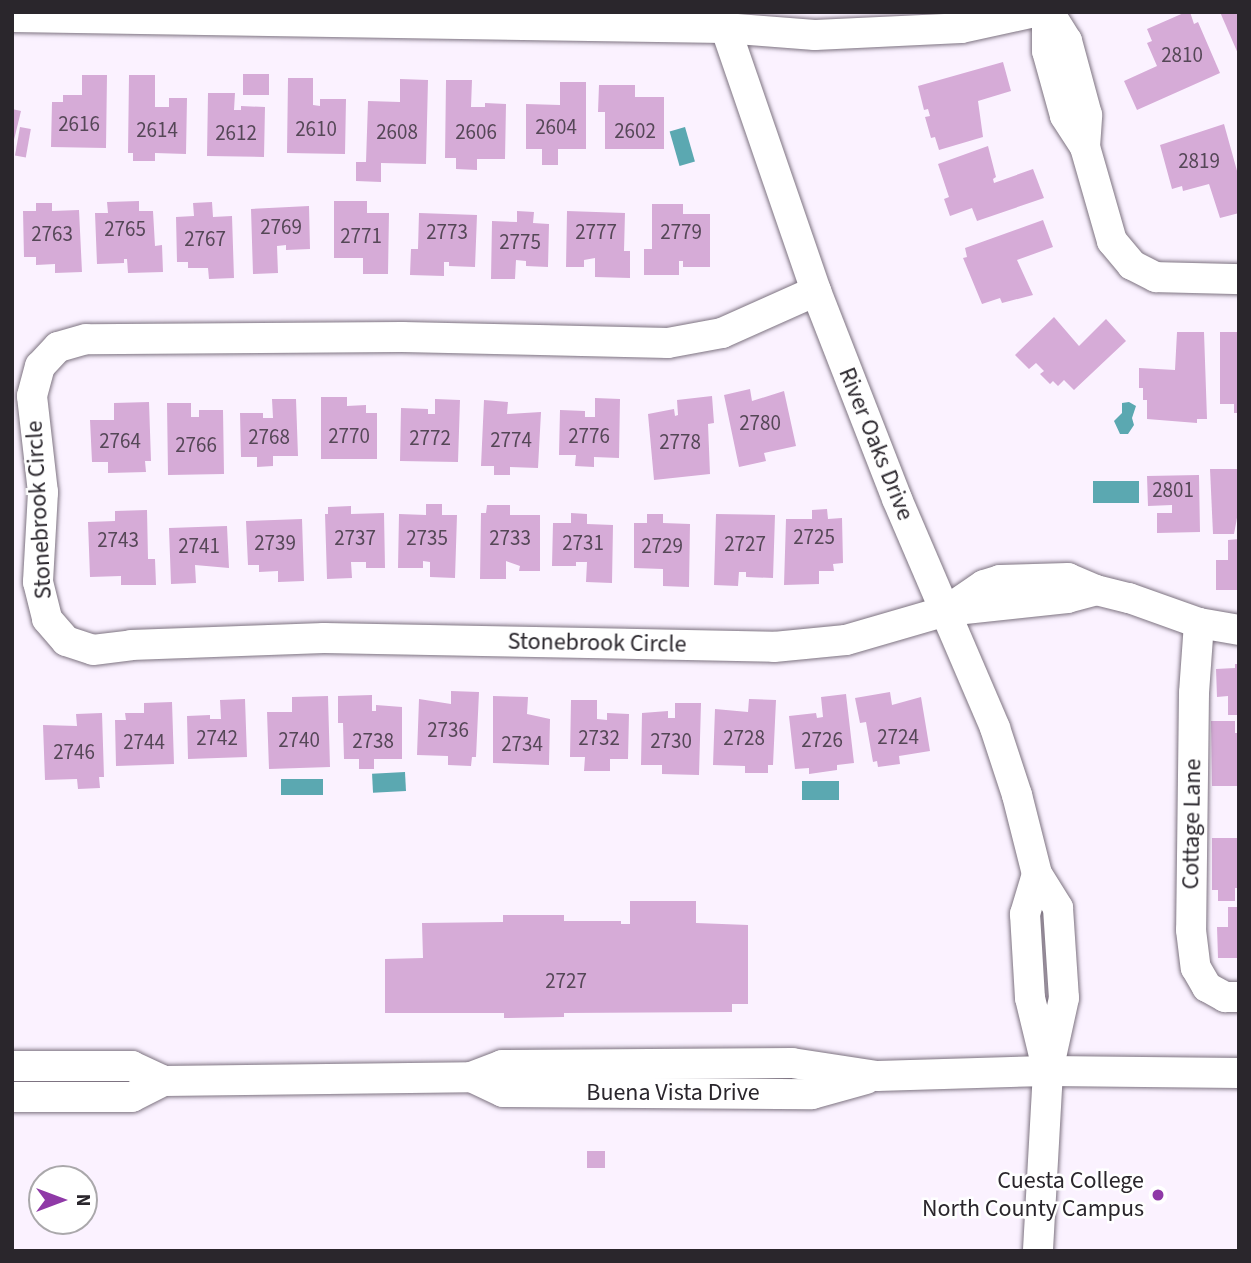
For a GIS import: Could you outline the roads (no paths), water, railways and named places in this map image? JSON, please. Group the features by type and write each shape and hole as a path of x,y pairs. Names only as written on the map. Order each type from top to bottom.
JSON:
{"street":[{"path":"12,17 288,16 722,20 815,35 961,28 1035,12"},
{"path":"1048,12 1047,51 1065,116 1085,147 1112,241 1132,265 1156,277 1239,279"},
{"name":"River Oaks Drive","path":"722,20 816,291 897,499 995,728 1017,795 1037,874 1058,908 1064,998 1048,1071 1038,1251"},
{"name":"Stonebrook Circle","path":"816,291 722,334 668,342 402,337 86,338 58,347 40,366 32,396 43,492 38,582 47,620 66,641 93,650 131,645 324,638 774,647 846,640 946,611"},
{"path":"946,611 1067,598 1096,590 1129,598 1199,623 1239,630"},
{"name":"Cottage Lane","path":"1199,623 1194,693 1191,930 1196,968 1207,986 1225,997 1239,997"},
{"name":"Buena Vista Drive","path":"12,1097 132,1097 164,1081 471,1077 502,1065 792,1063 877,1076 1048,1071 1239,1073"},
{"name":"Buena Vista Drive","path":"12,1066 132,1066 164,1081"}],"water":[{"path":"685,127 695,162 680,166 670,131"},
{"path":"1129,402 1136,406 1132,418 1134,425 1128,434 1120,434 1114,421 1122,413 1122,403"},
{"path":"1093,481 1139,481 1139,503 1093,503"},
{"path":"405,772 406,791 373,793 372,774"},
{"path":"281,779 323,779 323,795 281,795"},
{"path":"802,781 839,781 839,800 802,800"}],"place":[{"name":"Cuesta College North County Campus","path":"1158,1195"}]}
